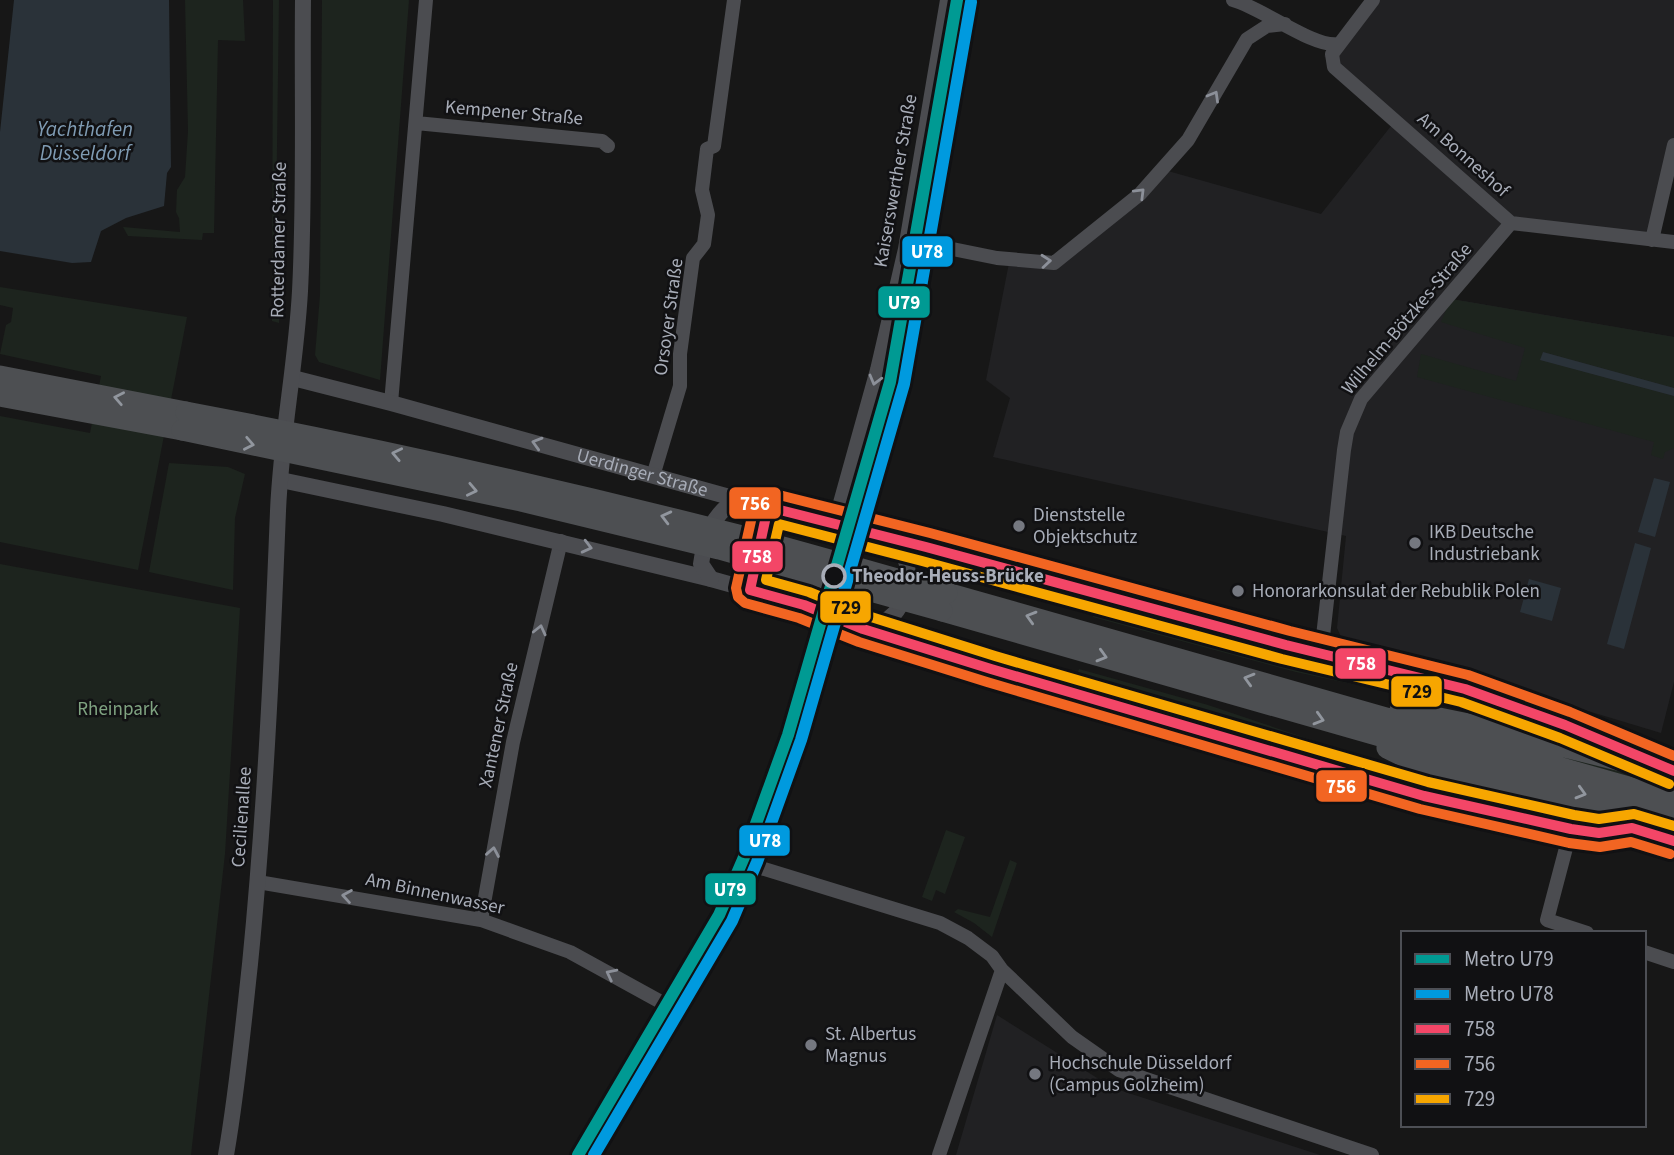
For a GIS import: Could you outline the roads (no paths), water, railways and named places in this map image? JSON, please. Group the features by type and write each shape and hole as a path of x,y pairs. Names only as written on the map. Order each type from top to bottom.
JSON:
{"main road":[{"path":"0,376 944,602 1315,698 1674,800"},
{"path":"0,396 184,421"},
{"path":"944,602 1348,727 1674,820"},
{"path":"1315,698 1362,703 1488,728 1674,772"},
{"path":"1348,727 1415,762 1674,841"}],"street":[{"name":"Rotterdamer Straße","path":"281,480 300,301 303,0"},
{"path":"391,403 426,0"},
{"name":"Orsoyer Straße","path":"653,476 680,386 680,354 693,258 704,244 708,215 702,190 707,149 714,146 734,0"},
{"name":"Kaiserswerther Straße","path":"853,529 841,503 878,370 906,249 948,0"},
{"path":"583,1155 711,940 730,902 800,712 853,529 869,503 905,377 970,0"},
{"path":"1233,0 1324,44 1338,44 1373,0"},
{"path":"929,244 997,258 1054,263 1140,194 1188,140 1247,40 1267,26 1285,23"},
{"name":"Am Bonneshof","path":"1338,44 1332,58 1338,72 1511,223 1674,243"},
{"name":"Kempener Straße","path":"416,123 602,141 608,145"},
{"path":"1652,240 1674,145"},
{"name":"Wilhelm-Bötzkes-Straße","path":"1321,654 1343,450 1354,414 1361,399 1511,223"},
{"name":"Uerdinger Straße","path":"293,378 737,499 1465,690 1506,702 1674,772"},
{"path":"281,480 561,541 711,579 804,605 863,629 992,669 1424,796 1571,829 1599,833 1632,828"},
{"name":"Cecilienallee","path":"226,1155 245,1014 258,882 273,678 281,480"},
{"path":"711,579 701,564 713,520 723,508 737,499"},
{"path":"863,629 879,625 890,618 904,601 908,569 906,559 894,539"},
{"name":"Xantener Straße","path":"481,920 513,741 561,541"},
{"path":"1571,829 1547,919 1581,931"},
{"path":"745,863 940,923 968,938 992,956 1002,970 1072,1037 1119,1070 1372,1155"},
{"name":"Am Binnenwasser","path":"258,882 481,920 570,952 670,1007"},
{"path":"1646,953 1674,962"},
{"path":"939,1155 1002,970"}],"water":[{"name":"Yachthafen Düsseldorf","path":"14,0 169,0 171,167 167,173 164,206 126,218 101,231 91,262 72,263 0,251 0,132"},
{"path":"1543,352 1674,388 1674,396 1540,360"},
{"path":"1654,478 1670,482 1655,537 1638,532"},
{"path":"1635,543 1651,548 1624,649 1607,644"},
{"path":"1529,579 1561,588 1552,621 1520,612"}],"metro line":[{"name":"U79","path":"578,1155 719,915 744,857 788,735 890,382 957,0"},
{"name":"U78","path":"594,1155 732,921 757,862 801,740 904,384 971,2"}],"place":[{"name":"Dienststelle Objektschutz","path":"1019,526"},
{"name":"IKB Deutsche Industriebank","path":"1415,543"},
{"name":"Theodor-Heuss-Brücke","path":"834,576"},
{"name":"Honorarkonsulat der Rebublik Polen","path":"1238,591"},
{"name":"St. Albertus Magnus","path":"811,1045"},
{"name":"Hochschule Düsseldorf (Campus Golzheim)","path":"1035,1074"}],"park label":[{"name":"Rheinpark","path":"118,709"}]}
